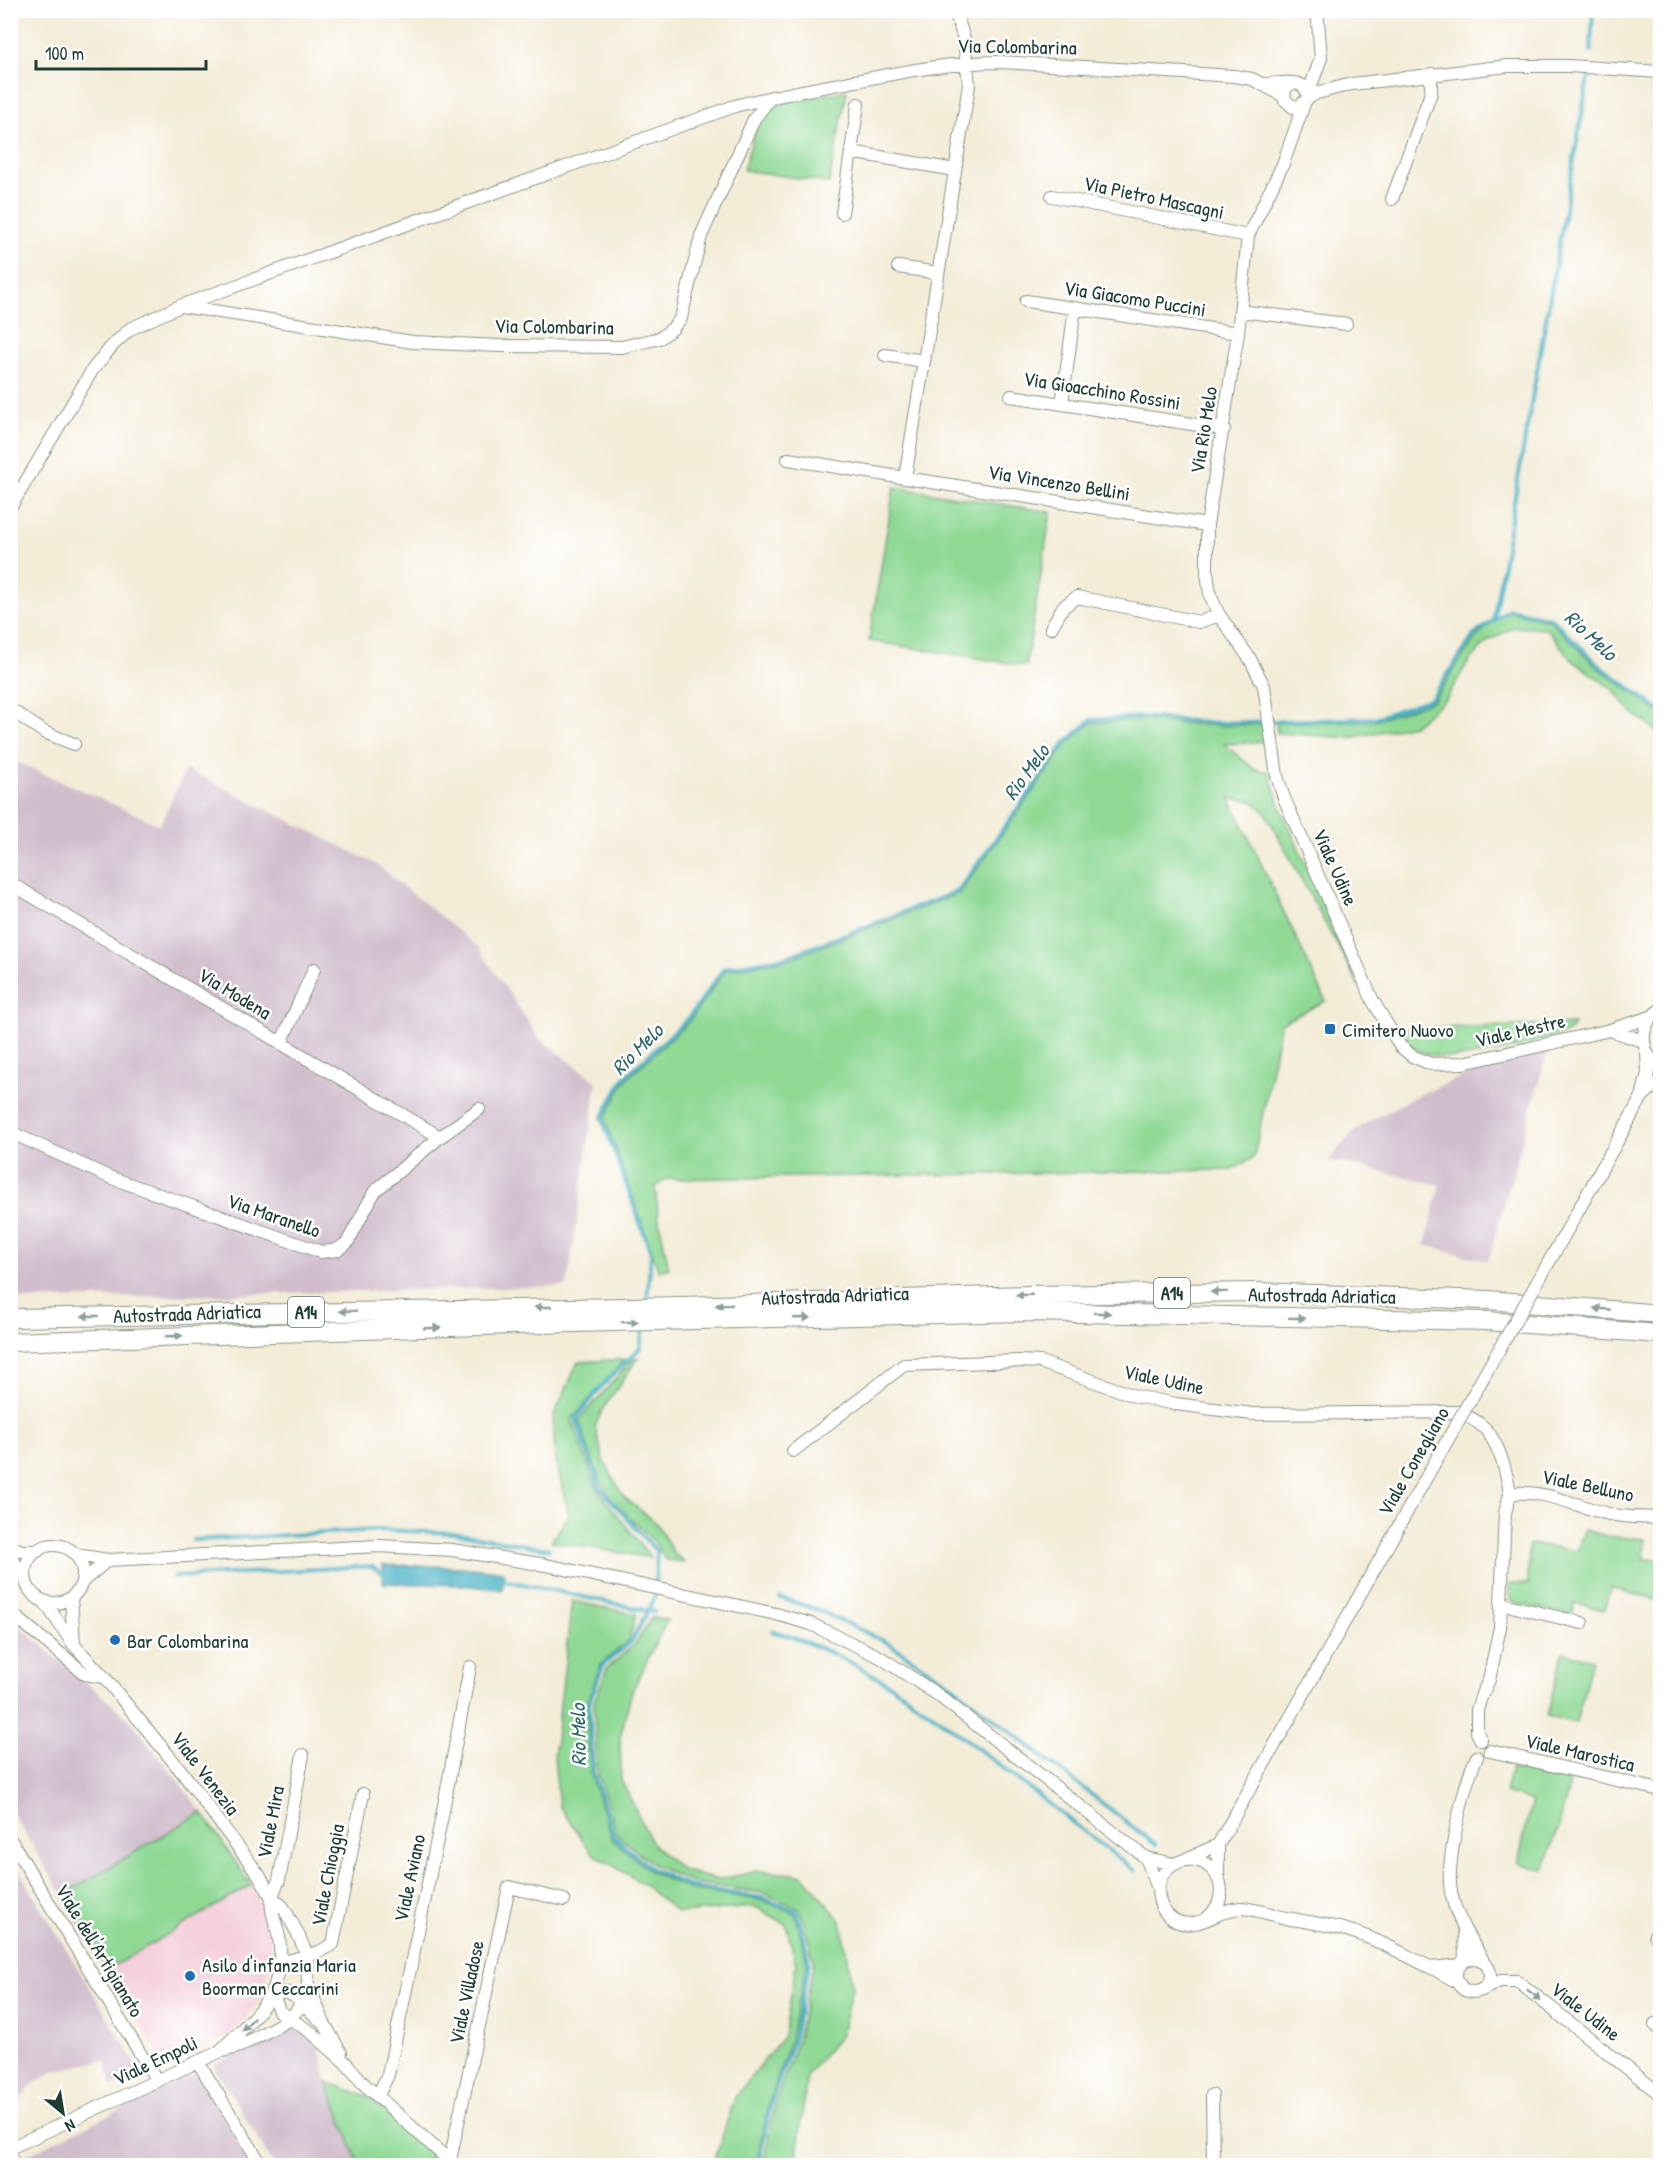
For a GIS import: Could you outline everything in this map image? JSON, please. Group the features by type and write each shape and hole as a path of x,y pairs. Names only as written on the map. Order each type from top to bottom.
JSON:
{"highway":[{"name":"Autostrada Adriatica","path":"10,1318 683,1306 1029,1295 1259,1292 1488,1300 1660,1314"},
{"name":"Autostrada Adriatica","path":"10,1342 571,1323 1041,1312 1487,1321 1660,1334"}],"street":[{"path":"905,478 969,85 964,39 955,10"},
{"path":"1317,10 1320,58 1286,88 1285,99 1293,107 1317,93 1352,84 1508,66 1569,66 1660,72"},
{"name":"Via Rio Melo","path":"1270,722 1264,686 1250,659 1219,615 1210,595 1207,573 1207,525 1238,333 1248,236 1283,164 1320,58"},
{"name":"Via Colombarina","path":"10,508 93,369 130,329 180,306 723,110 771,96 968,62 1211,74 1252,79 1265,84 1285,99"},
{"path":"1392,199 1431,93 1431,74"},
{"path":"1293,83 1305,87 1306,99"},
{"name":"Via Colombarina","path":"1265,84 1293,83"},
{"name":"Via Colombarina","path":"180,306 413,342 500,346 622,347 660,338 681,318 701,236 754,119 771,96"},
{"name":"Via Rio Melo","path":"1285,99 1292,139"},
{"path":"842,213 858,104"},
{"path":"851,152 955,170"},
{"name":"Via Pietro Mascagni","path":"1052,196 1248,236"},
{"path":"898,267 938,273"},
{"name":"Via Giacomo Puccini","path":"1026,301 1238,333"},
{"path":"1062,404 1075,308"},
{"path":"1240,311 1346,324"},
{"path":"885,355 924,362"},
{"name":"Via Gioacchino Rossini","path":"1011,396 1224,429"},
{"name":"Via Vincenzo Bellini","path":"788,459 1207,525"},
{"path":"1051,628 1063,607 1077,597 1199,622 1219,615"},
{"path":"10,709 44,732 74,744"},
{"name":"Viale Udine","path":"1270,722 1277,776 1284,798 1372,1001 1384,1023"},
{"name":"Via Modena","path":"10,883 440,1137"},
{"path":"281,1043 314,969"},
{"name":"Viale Mestre","path":"1384,1023 1400,1046 1412,1056 1431,1064 1463,1063 1610,1030 1656,1013"},
{"name":"Viale Mestre","path":"1645,1047 1645,1028 1656,1013"},
{"path":"1610,1030 1645,1047 1660,1068"},
{"name":"Viale Conegliano","path":"1219,1881 1218,1845 1642,1097 1648,1073 1645,1047"},
{"name":"Viale Conegliano","path":"1642,1097 1660,1080"},
{"name":"Via Maranello","path":"10,1132 109,1177 321,1252 337,1250 347,1243 375,1191 440,1137 479,1109"},
{"name":"Viale Udine","path":"794,1451 904,1365 1040,1362 1135,1396 1238,1413 1459,1412 1482,1425 1503,1465 1510,1494"},
{"name":"Viale Belluno","path":"1510,1494 1520,1492 1535,1494 1612,1515 1660,1518"},
{"path":"1481,1740 1473,1747 1473,1753 1482,1758 1487,1756 1490,1746 1481,1740 1477,1732 1477,1710 1497,1652 1503,1605 1505,1513 1510,1494"},
{"path":"76,1555 82,1567 82,1581 71,1598 58,1603 45,1601 38,1598 29,1588 26,1575 28,1561 38,1551 50,1545 64,1547 76,1555 108,1560 379,1546 452,1550 546,1565 811,1624 880,1657 938,1695 1146,1858 1158,1888 1158,1898 1162,1907 1176,1921 1196,1923 1239,1908 1354,1932 1432,1968 1472,1992 1482,1990 1490,1976 1487,1966 1464,1929 1455,1909 1450,1886 1451,1865 1469,1773 1477,1757"},
{"path":"10,1546 22,1551 38,1551"},
{"path":"10,1558 26,1575"},
{"path":"82,1581 108,1560"},
{"path":"71,1598 74,1645"},
{"path":"45,1601 74,1645"},
{"path":"1503,1605 1582,1623"},
{"path":"10,1612 85,1674 104,1677"},
{"name":"Viale Venezia","path":"74,1645 104,1677 182,1772 259,1875 271,1896 283,1907 307,1955 308,1984 302,2004 291,2019"},
{"name":"Viale Aviano","path":"378,2095 388,2075 470,1667"},
{"name":"Viale Marostica","path":"1490,1751 1660,1790"},
{"name":"Viale Mira","path":"271,1896 279,1880 303,1755"},
{"name":"Viale Chioggia","path":"280,1963 333,1944 363,1794"},
{"name":"Viale dell'Artigianato","path":"10,1839 157,2080"},
{"path":"1158,1888 1166,1870 1218,1845"},
{"path":"1146,1858 1179,1862 1194,1860 1203,1863 1211,1869 1239,1908"},
{"path":"1205,1920 1219,1905 1219,1881"},
{"name":"Viale Villadose","path":"453,2163 509,1887 564,1900"},
{"name":"Viale Venezia","path":"271,1896 279,1938 280,1963 279,1976 272,1992 279,2011 312,2033 346,2063 363,2083 453,2163"},
{"path":"1459,1983 1456,1974 1462,1963 1464,1929"},
{"path":"1432,1968 1462,1963 1474,1958 1484,1962"},
{"name":"Viale Udine","path":"1482,1990 1500,1981 1517,1982 1660,2094"},
{"name":"Viale Venezia","path":"308,1984 325,2025 346,2063"},
{"name":"Viale Venezia","path":"272,1992 294,1996 325,2025"},
{"name":"Viale Empoli","path":"219,2052 252,2021 272,1992"},
{"name":"Viale Empoli","path":"10,2148 219,2052 240,2046 291,2019"},
{"path":"198,2062 262,2166"},
{"path":"1212,2095 1213,2166"},
{"path":"10,2156 16,2166"}],"shaded area":[{"path":"10,759 160,825 186,769 376,864 478,947 539,1038 597,1082 567,1286 11,1300"},
{"path":"1548,1050 1488,1261 1425,1245 1440,1185 1329,1160 1356,1129 1412,1098 1471,1073"},
{"path":"11,1619 129,1719 202,1812 63,1895 11,1811"},
{"path":"11,1858 141,2072 112,2086 105,2060 53,2071 32,2085 11,2111"},
{"name":"Asilo d'infanzia Maria Boorman Ceccarini","path":"251,1885 261,1904 270,1933 270,1967 260,2000 232,2032 170,2064 163,2061 107,1970"},
{"path":"289,2028 301,2030 319,2046 327,2082 359,2165 274,2165 213,2065"},
{"path":"196,2073 252,2165 27,2166 22,2157"}],"green space":[{"path":"847,91 829,183 743,170 757,127 766,113 776,106 799,98"},
{"path":"894,487 1051,512 1026,666 869,641"},
{"path":"1509,611 1549,620 1598,668 1660,713 1660,737 1651,726 1633,714 1612,689 1572,660 1547,629 1514,627 1488,641 1467,664 1446,699 1414,725 1349,738 1277,733 1276,722 1375,721 1433,701 1476,637"},
{"path":"1141,720 1219,726 1263,724 1265,742 1224,744 1254,769 1269,772 1280,806 1359,986 1265,812 1252,801 1230,798 1326,1001 1281,1023 1254,1157 1232,1170 667,1179 655,1187 659,1221 669,1268 659,1271 605,1118 626,1080 689,1022 726,970 787,960 960,893 1067,744 1092,723"},
{"path":"1574,1024 1571,1030 1563,1034 1524,1045 1474,1056 1450,1057 1428,1054 1410,1045 1399,1029"},
{"path":"638,1358 602,1410 595,1427 604,1462 624,1497 656,1523 674,1554 685,1562 665,1560 652,1540 609,1495 596,1470 579,1420 633,1359"},
{"path":"625,1359 572,1419 597,1489 651,1558 551,1541 569,1516 555,1458 553,1418 578,1362"},
{"path":"1584,1530 1606,1536 1645,1539 1644,1559 1660,1560 1660,1601 1610,1588 1604,1610 1575,1603 1572,1615 1514,1603 1509,1595 1510,1584 1528,1584 1529,1544 1577,1551"},
{"path":"572,1601 636,1614 629,1640 601,1664 587,1702 590,1772 612,1839 649,1871 688,1889 761,1900 795,1913 807,1962 791,2036 769,2102 756,2165 713,2165 735,2097 784,2036 796,1964 786,1924 756,1907 678,1913 642,1883 592,1853 559,1806 554,1758"},
{"path":"652,1617 667,1620 632,1691 620,1737 621,1780 653,1845 682,1870 716,1880 759,1871 803,1875 841,1921 852,1987 841,2035 807,2075 796,2165 763,2165 775,2104 798,2038 814,1961 800,1909 763,1893 690,1882 654,1865 617,1835 597,1771 594,1702 607,1668 635,1644"},
{"path":"1563,1652 1592,1659 1576,1723 1547,1716"},
{"path":"1511,1768 1570,1782 1559,1826 1544,1870 1518,1863 1532,1801 1505,1793"},
{"path":"202,1812 251,1885 107,1970 63,1895"},
{"path":"327,2082 369,2097 448,2165 359,2165"}],"water":[{"path":"383,1565 464,1567 505,1572 502,1590 462,1585 383,1583"}],"waterway":[{"path":"1591,51 1593,10"},
{"path":"1493,622 1589,73"},
{"name":"Rio Melo","path":"647,1300 651,1253 602,1118 624,1078 688,1019 724,968 786,957 958,891 1066,742 1091,720 1141,717 1219,723 1375,718 1431,699 1474,635 1509,609 1551,618 1600,666 1660,710"},
{"name":"Rio Melo","path":"644,1325 640,1348 600,1388 576,1419 600,1488 657,1552 655,1584"},
{"path":"193,1540 379,1530 454,1533 549,1549"},
{"path":"173,1577 371,1566 383,1573"},
{"path":"504,1580 654,1612"},
{"name":"Rio Melo","path":"655,1592 654,1599 631,1642 603,1665 589,1702 593,1772 614,1837 651,1869 688,1886 762,1898 797,1911 809,1962 794,2037 771,2103 758,2166"},
{"path":"780,1598 816,1609 888,1643 947,1682 1156,1845"},
{"path":"772,1631 803,1641 862,1668 916,1702 1135,1871"}],"place":[{"name":"Cimitero Nuovo","path":"1330,1029"},
{"name":"Bar Colombarina","path":"115,1640"},
{"name":"Asilo d'infanzia Maria Boorman Ceccarini","path":"190,1976"}]}
